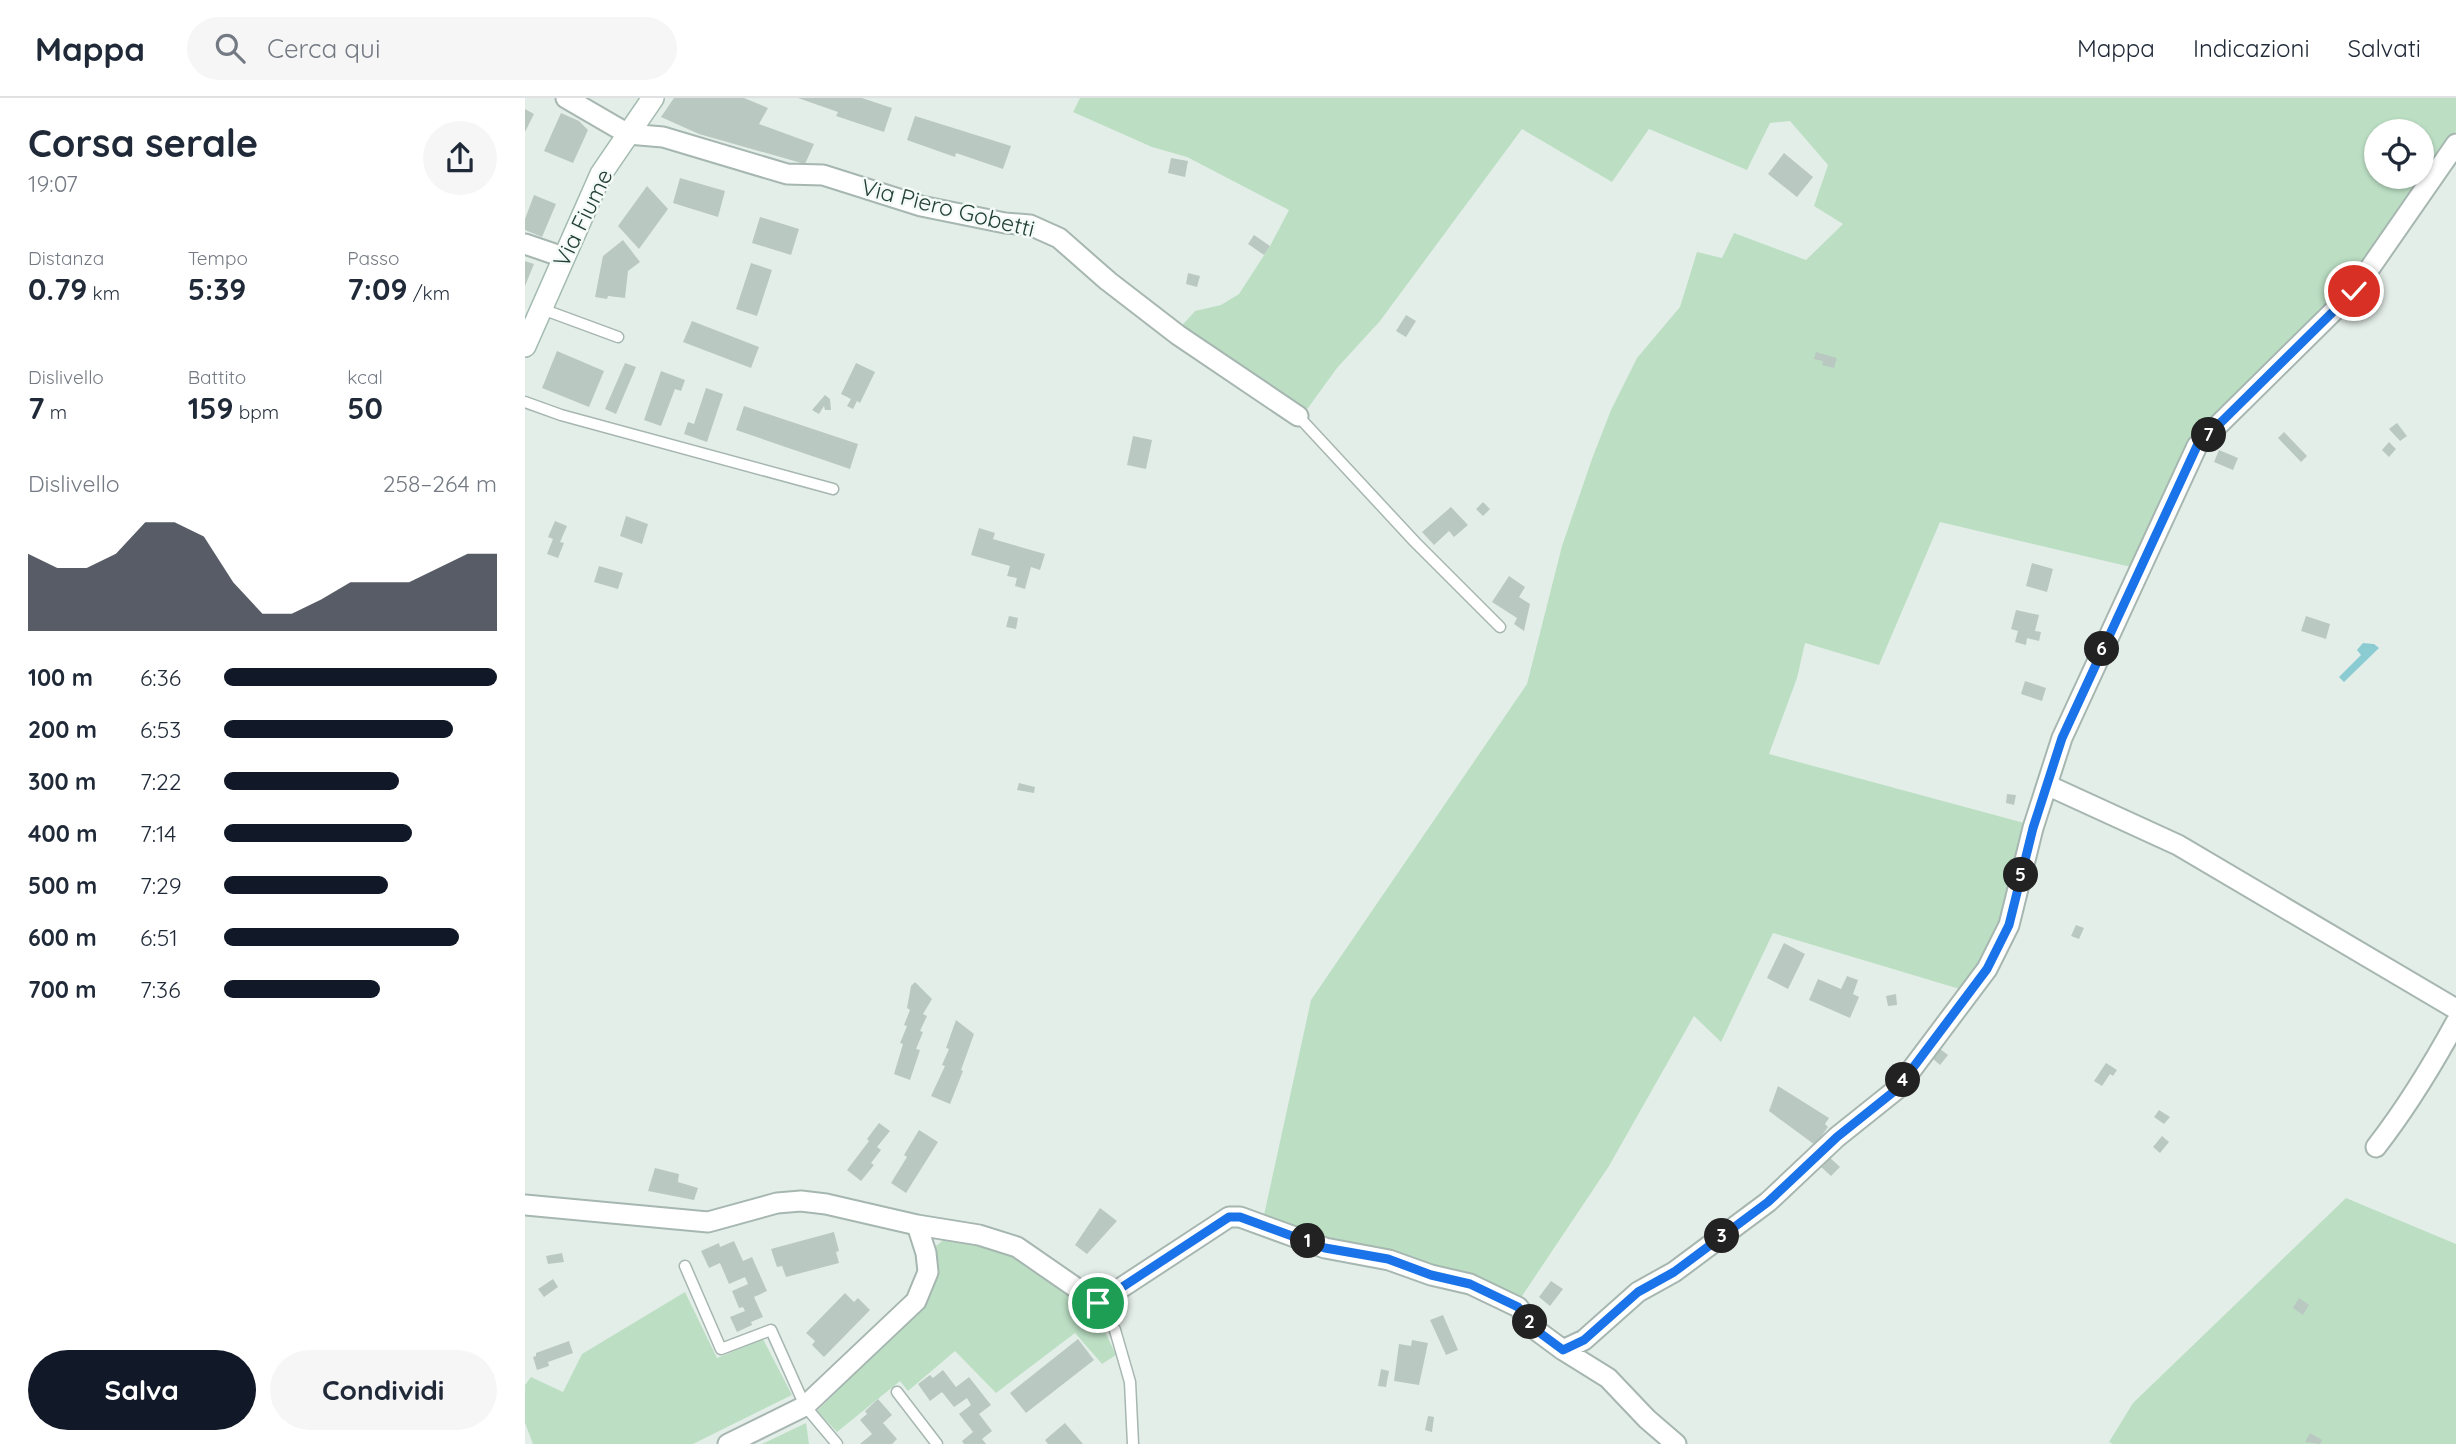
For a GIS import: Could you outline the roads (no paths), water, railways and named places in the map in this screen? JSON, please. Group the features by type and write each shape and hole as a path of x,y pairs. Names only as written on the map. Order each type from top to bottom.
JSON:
{"street":[{"path":"566,98 593,105 628,134"},
{"name":"Via Fiume","path":"526,340 601,174 653,98"},
{"name":"Via Piero Gobetti","path":"628,134 663,137 787,174 823,175 921,206 1006,223 1030,225 1059,238 1108,281 1178,335 1297,416"},
{"path":"1563,1350 1584,1340 1638,1292 1674,1272 1768,1202 1837,1137 1897,1089 1987,969 2009,925 2033,828 2062,738 2197,446 2354,291 2456,144"},
{"path":"525,244 563,257"},
{"path":"2047,785 2178,845 2456,1009"},
{"path":"2376,1147 2428,1073 2456,1022"},
{"path":"525,1205 708,1222 777,1203 801,1201 825,1204 917,1225 979,1235 1017,1247 1098,1303 1229,1217 1240,1217 1325,1248 1388,1259 1431,1275 1470,1284 1518,1307 1536,1330 1608,1378 1647,1419 1676,1444"},
{"path":"728,1444 805,1406 916,1301 928,1272 926,1253 917,1225"}],"lane":[{"path":"541,309 618,337"},
{"path":"525,402 561,415 832,489"},
{"path":"1297,416 1415,542 1500,627"},
{"path":"685,1266 721,1349 771,1330 805,1406 837,1444"},
{"path":"1098,1303 1115,1330 1130,1382 1133,1444"},
{"path":"897,1392 937,1444"}],"water":[{"path":"2363,643 2374,644 2379,648 2344,682 2339,677 2361,655 2357,650"}]}
